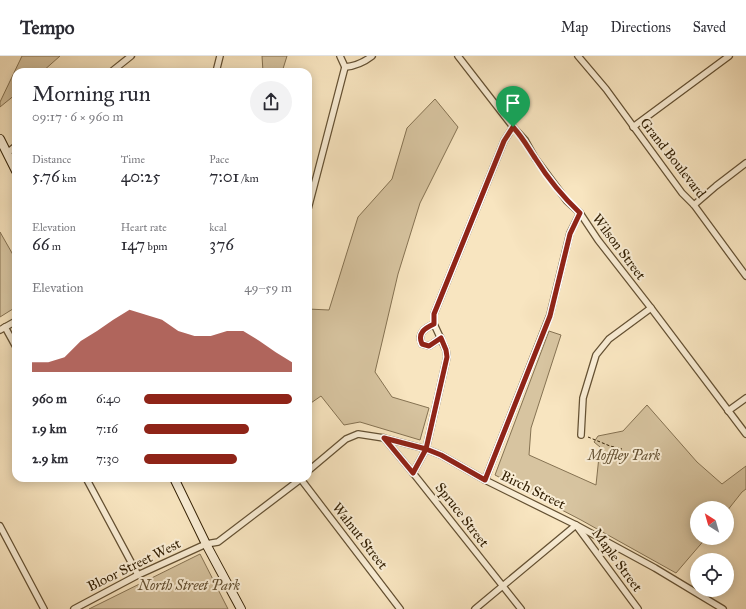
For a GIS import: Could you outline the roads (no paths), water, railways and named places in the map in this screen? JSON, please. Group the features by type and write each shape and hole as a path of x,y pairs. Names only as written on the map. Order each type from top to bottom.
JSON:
{"main road":[{"path":"0,139 12,163"},
{"path":"176,482 206,544 241,609"}],"street":[{"path":"116,68 131,56"},
{"path":"217,68 220,56"},
{"path":"312,194 345,67 340,56"},
{"path":"345,67 355,66 372,56"},
{"name":"Wilson Street","path":"458,56 513,127 525,140 535,158 567,201 580,213 598,240 746,434"},
{"name":"Grand Boulevard","path":"579,56 606,89 682,192 694,204 746,276"},
{"path":"633,127 729,56"},
{"path":"413,473 426,449 447,357 446,350 434,324 434,314 504,141 513,127"},
{"path":"7,153 12,149"},
{"path":"694,204 746,163"},
{"path":"485,480 550,316 570,234 580,213"},
{"path":"581,435 583,398 596,356 609,339 651,308"},
{"path":"12,323 3,328 12,341"},
{"path":"434,324 421,333 420,340 422,344 429,346 441,338"},
{"path":"728,411 746,398"},
{"name":"Birch Street","path":"312,468 346,439 358,434 384,438 426,449 441,455 485,480 576,525 655,568 723,609"},
{"name":"Spruce Street","path":"384,438 521,609"},
{"path":"88,482 138,576"},
{"path":"206,544 218,542 296,482"},
{"name":"Walnut Street","path":"304,482 400,609"},
{"path":"475,609 576,525"},
{"name":"Maple Street","path":"576,525 638,609"},
{"path":"0,526 44,609"},
{"name":"Bloor Street West","path":"74,609 138,576 206,544"}],"park label":[{"name":"Moffley Park","path":"624,455"},
{"name":"North Street Park","path":"189,585"}]}
